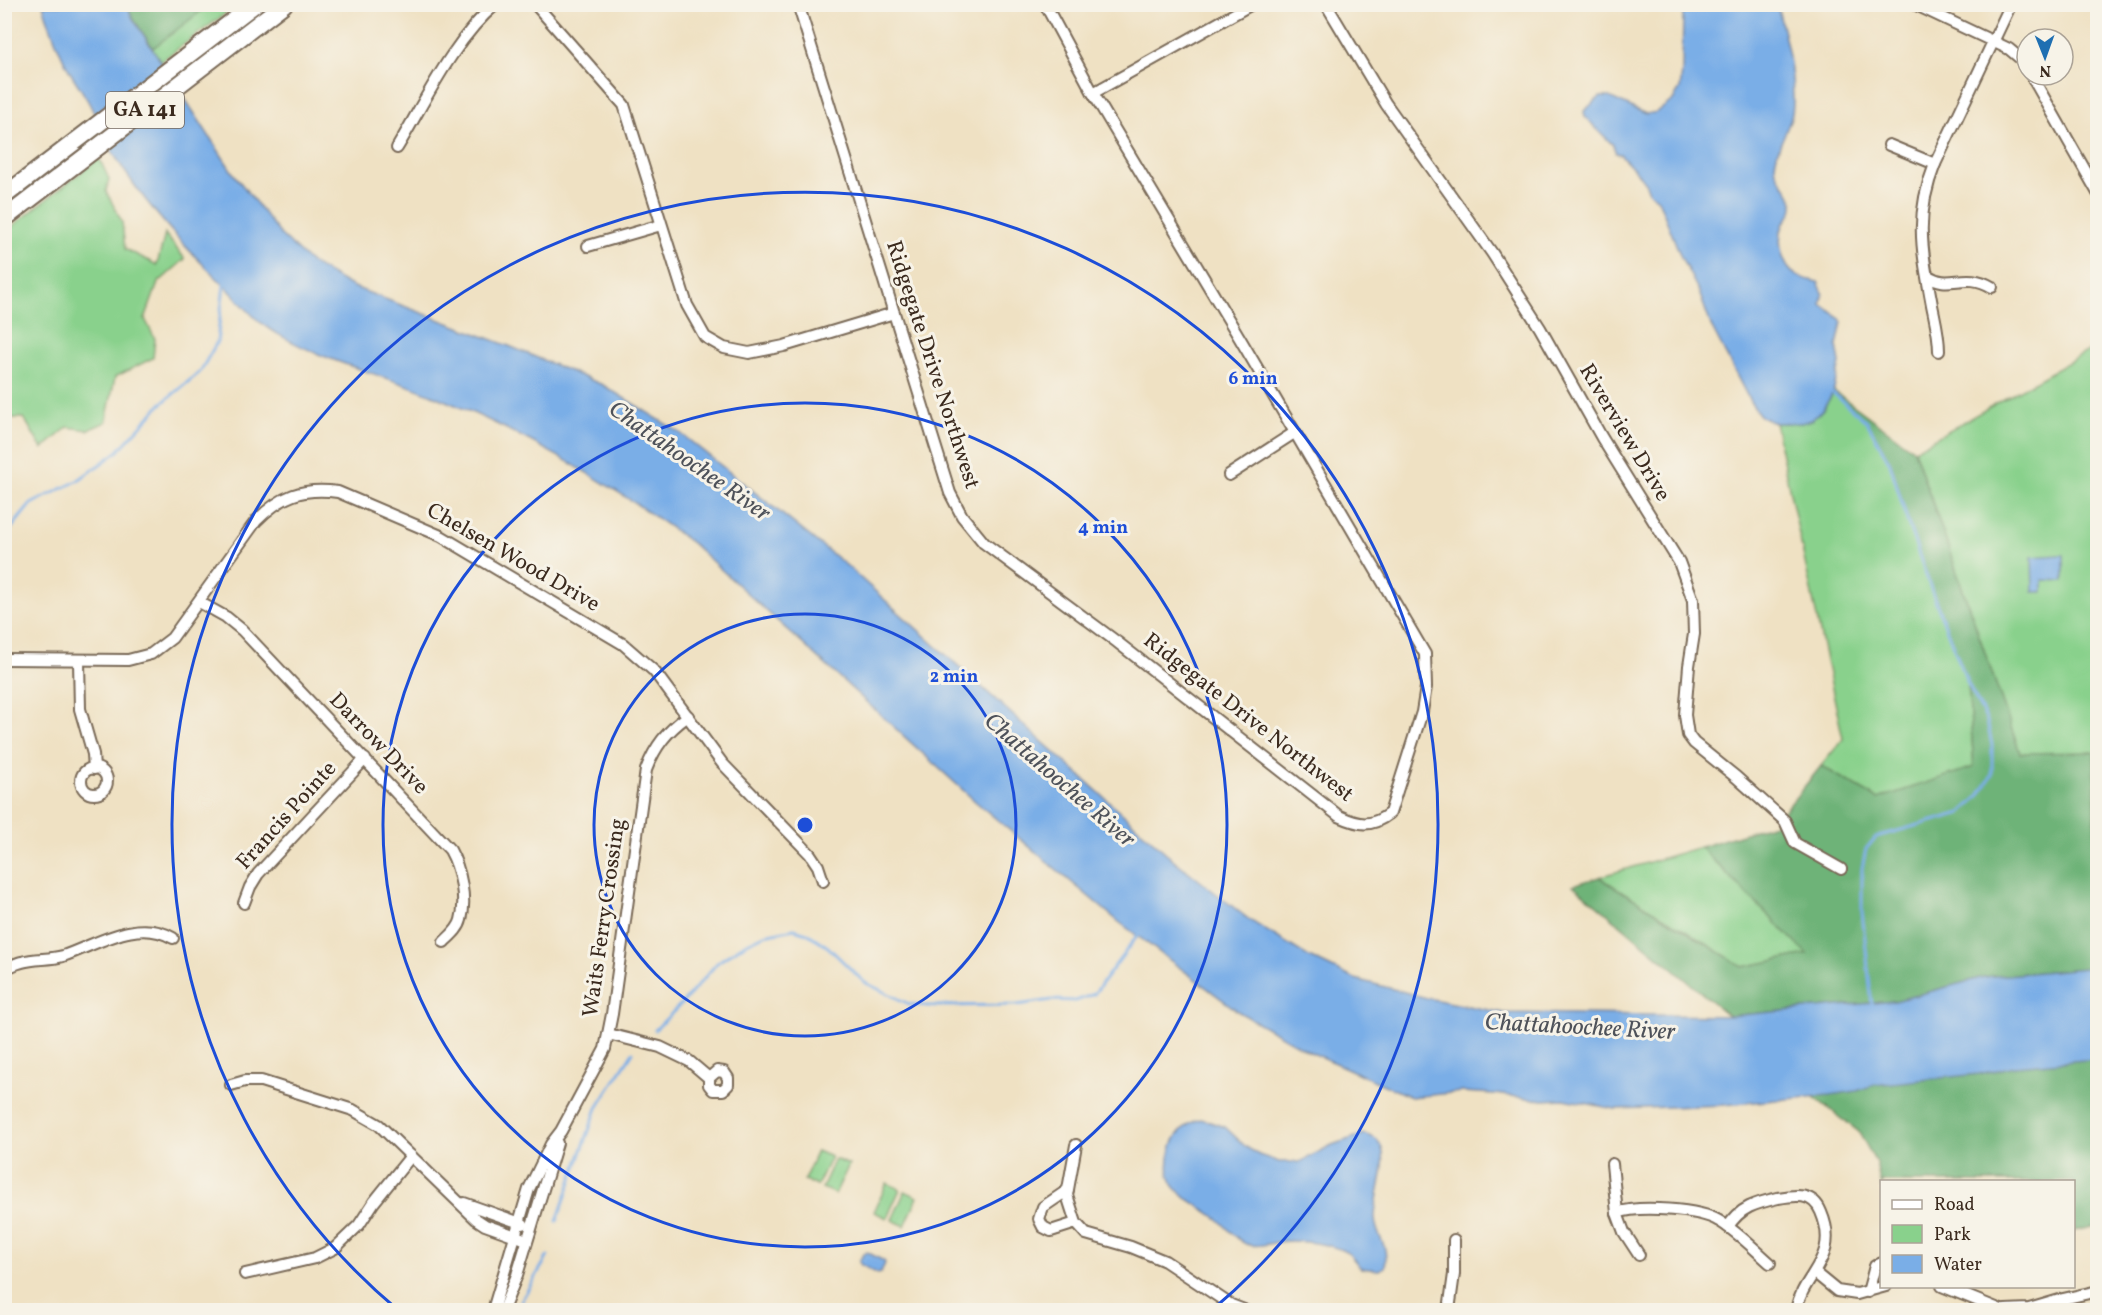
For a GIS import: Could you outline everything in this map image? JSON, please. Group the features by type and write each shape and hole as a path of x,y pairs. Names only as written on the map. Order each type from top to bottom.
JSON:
{"highway":[{"name":"GA 141","path":"4,196 255,4"},
{"name":"GA 141","path":"4,219 284,4"}],"street":[{"path":"397,148 460,43 496,4"},
{"path":"535,4 624,105 687,305 705,337 724,348 748,353 764,351 894,313"},
{"name":"Ridgegate Drive Northwest","path":"798,4 950,493 962,516 984,543 1117,642 1339,816 1361,825 1382,819 1390,813 1422,711 1426,687 1425,654 1093,93 1045,4"},
{"path":"1093,93 1252,4"},
{"name":"Riverview Drive","path":"1326,4 1386,104 1498,261 1678,562 1693,600 1694,634 1685,715 1688,735 1694,743 1785,821 1796,843 1841,869"},
{"path":"1914,4 2009,49 2015,54"},
{"path":"1939,351 1927,275 1921,224 1922,207 1935,164 2012,4"},
{"path":"2038,87 2097,193"},
{"path":"1889,145 1935,164"},
{"path":"588,246 661,225"},
{"path":"1927,275 1936,281 1946,283 1959,279 1970,279 1982,280 1992,286"},
{"path":"1229,475 1294,433"},
{"name":"Chelsen Wood Drive","path":"4,659 128,660 151,654 172,638 256,521 269,508 284,498 301,492 320,490 338,492 441,536 623,644 654,671 732,775 810,854 818,866 823,881"},
{"name":"Darrow Drive","path":"199,602 226,617 242,630 442,839 456,861 462,886 462,919 457,929 444,942"},
{"path":"79,661 80,710 93,754 94,769"},
{"name":"Waits Ferry Crossing","path":"492,1311 518,1223 535,1176 605,1049 612,1014 646,770 661,739 672,727 688,716"},
{"name":"Francis Pointe","path":"244,903 258,874 365,759"},
{"path":"4,969 21,962 62,956 97,940 127,932 154,930 173,938"},
{"path":"608,1034 660,1047 689,1061 709,1078"},
{"path":"231,1085 245,1081 261,1081 353,1110 379,1125 476,1219 485,1225 527,1240"},
{"name":"Waits Ferry Crossing","path":"503,1311 532,1227 561,1131"},
{"path":"1076,1145 1067,1195 1076,1223 1086,1234 1131,1247 1165,1261 1231,1305 1244,1311"},
{"path":"245,1274 315,1258 335,1248 359,1226 374,1202 411,1156"},
{"path":"1612,1164 1617,1213 1624,1232 1639,1255"},
{"path":"1068,1190 1042,1207 1039,1219 1043,1227 1051,1231 1076,1223"},
{"path":"1728,1227 1739,1212 1753,1204 1791,1196 1810,1198 1820,1208 1827,1233 1824,1255 1798,1300 1796,1311"},
{"path":"459,1201 532,1227"},
{"path":"1617,1213 1641,1208 1680,1211 1711,1217 1728,1227 1770,1263"},
{"path":"1449,1311 1454,1274 1454,1240"},
{"path":"1868,1292 1875,1266 1880,1264"},
{"path":"1815,1273 1837,1291 1857,1294 1882,1288"},
{"path":"1953,1289 2003,1311 2030,1309 2097,1292"},
{"path":"2061,1311 2063,1299"},
{"path":"1976,1300 1981,1311"}],"green space":[{"path":"127,5 237,5 160,62"},
{"path":"127,5 209,5 153,48 132,17"},
{"path":"99,158 109,179 106,191 122,222 125,249 157,265 165,234 185,259 158,283 145,319 155,339 153,358 115,377 106,422 88,430 68,427 42,449 24,418 5,418 5,232"},
{"path":"2097,346 2096,882 2020,753 1914,450"},
{"path":"1834,391 1914,450 2020,753 2094,752 2097,967 1984,977 1895,1001 1729,1016 1573,885 1599,877 1743,967 1807,954 1700,847 1774,824 1821,766 1878,799 1974,767 1968,684 1932,592 1908,523 1891,463 1867,422 1833,393"},
{"path":"1833,393 1867,422 1890,463 1932,592 1968,684 1974,767 1878,799 1821,766 1843,739 1775,423 1801,423 1823,409"},
{"path":"1700,847 1808,954 1743,967 1599,877"},
{"path":"2097,1042 2097,1226 2075,1231 2075,1180 1880,1180 1880,1182 1876,1163 1859,1132 1787,1076"},
{"path":"817,1151 831,1157 817,1186 804,1180"},
{"path":"835,1159 849,1165 835,1194 822,1188"},
{"path":"887,1183 900,1189 887,1218 874,1212"},
{"path":"905,1191 918,1197 905,1226 892,1220"}],"water":[{"name":"Chattahoochee River","path":"43,5 127,5 132,17 233,173 281,235 311,263 351,286 509,346 603,385 679,432 846,565 1175,861 1251,921 1309,957 1355,979 1427,998 1504,1013 1729,1016 1895,1001 1984,977 2097,967 2097,1059 2015,1066 1979,1074 1874,1085 1857,1091 1830,1095 1724,1105 1615,1109 1564,1099 1543,1100 1462,1092 1411,1097 1308,1051 1239,1012 1119,922 976,802 692,543 661,521 567,461 501,426 432,395 304,348 259,322 179,239 126,173 111,150 89,103 66,64"},
{"path":"1686,5 1777,5 1788,54 1793,91 1792,112 1778,149 1775,165 1778,176 1793,200 1792,212 1784,222 1781,231 1782,252 1791,271 1801,278 1818,282 1823,293 1821,304 1838,316 1842,322 1837,346 1840,363 1833,393 1823,409 1812,420 1801,423 1775,423 1761,417 1751,403 1712,328 1699,292 1681,257 1658,199 1649,192 1636,171 1620,154 1616,153 1613,145 1585,117 1584,111 1600,97 1609,97 1646,114 1657,112 1673,100 1680,89 1683,13"},
{"path":"2064,555 2064,581 2043,580 2043,592 2033,592 2032,557"},
{"path":"1201,1119 1225,1127 1246,1147 1259,1155 1279,1162 1300,1162 1332,1145 1364,1134 1376,1139 1381,1147 1383,1166 1375,1218 1384,1246 1385,1267 1379,1270 1361,1268 1349,1254 1342,1250 1312,1242 1246,1244 1215,1217 1186,1198 1173,1184 1169,1175 1168,1163 1175,1139 1191,1123"},
{"path":"867,1252 884,1261 881,1273 878,1274 859,1262 863,1254"},
{"path":"1067,1306 1090,1306 1101,1310 1063,1310"}],"waterway":[{"path":"4,537 31,504 77,481 117,452 161,404 200,372 217,342 224,285 227,282"},
{"path":"1833,393 1867,422 1890,463 1932,592 1968,684 1987,721 1992,745 1992,775 1979,796 1961,813 1876,837 1866,849 1862,868 1862,912 1872,1005"},
{"path":"655,1030 718,962 745,944 764,935 794,929 807,933 828,947 864,982 909,1004 928,1006 1017,1005 1052,1000 1076,1001 1094,994 1140,932"},
{"path":"557,1221 597,1108 633,1052"},
{"path":"521,1301 548,1256"}]}
